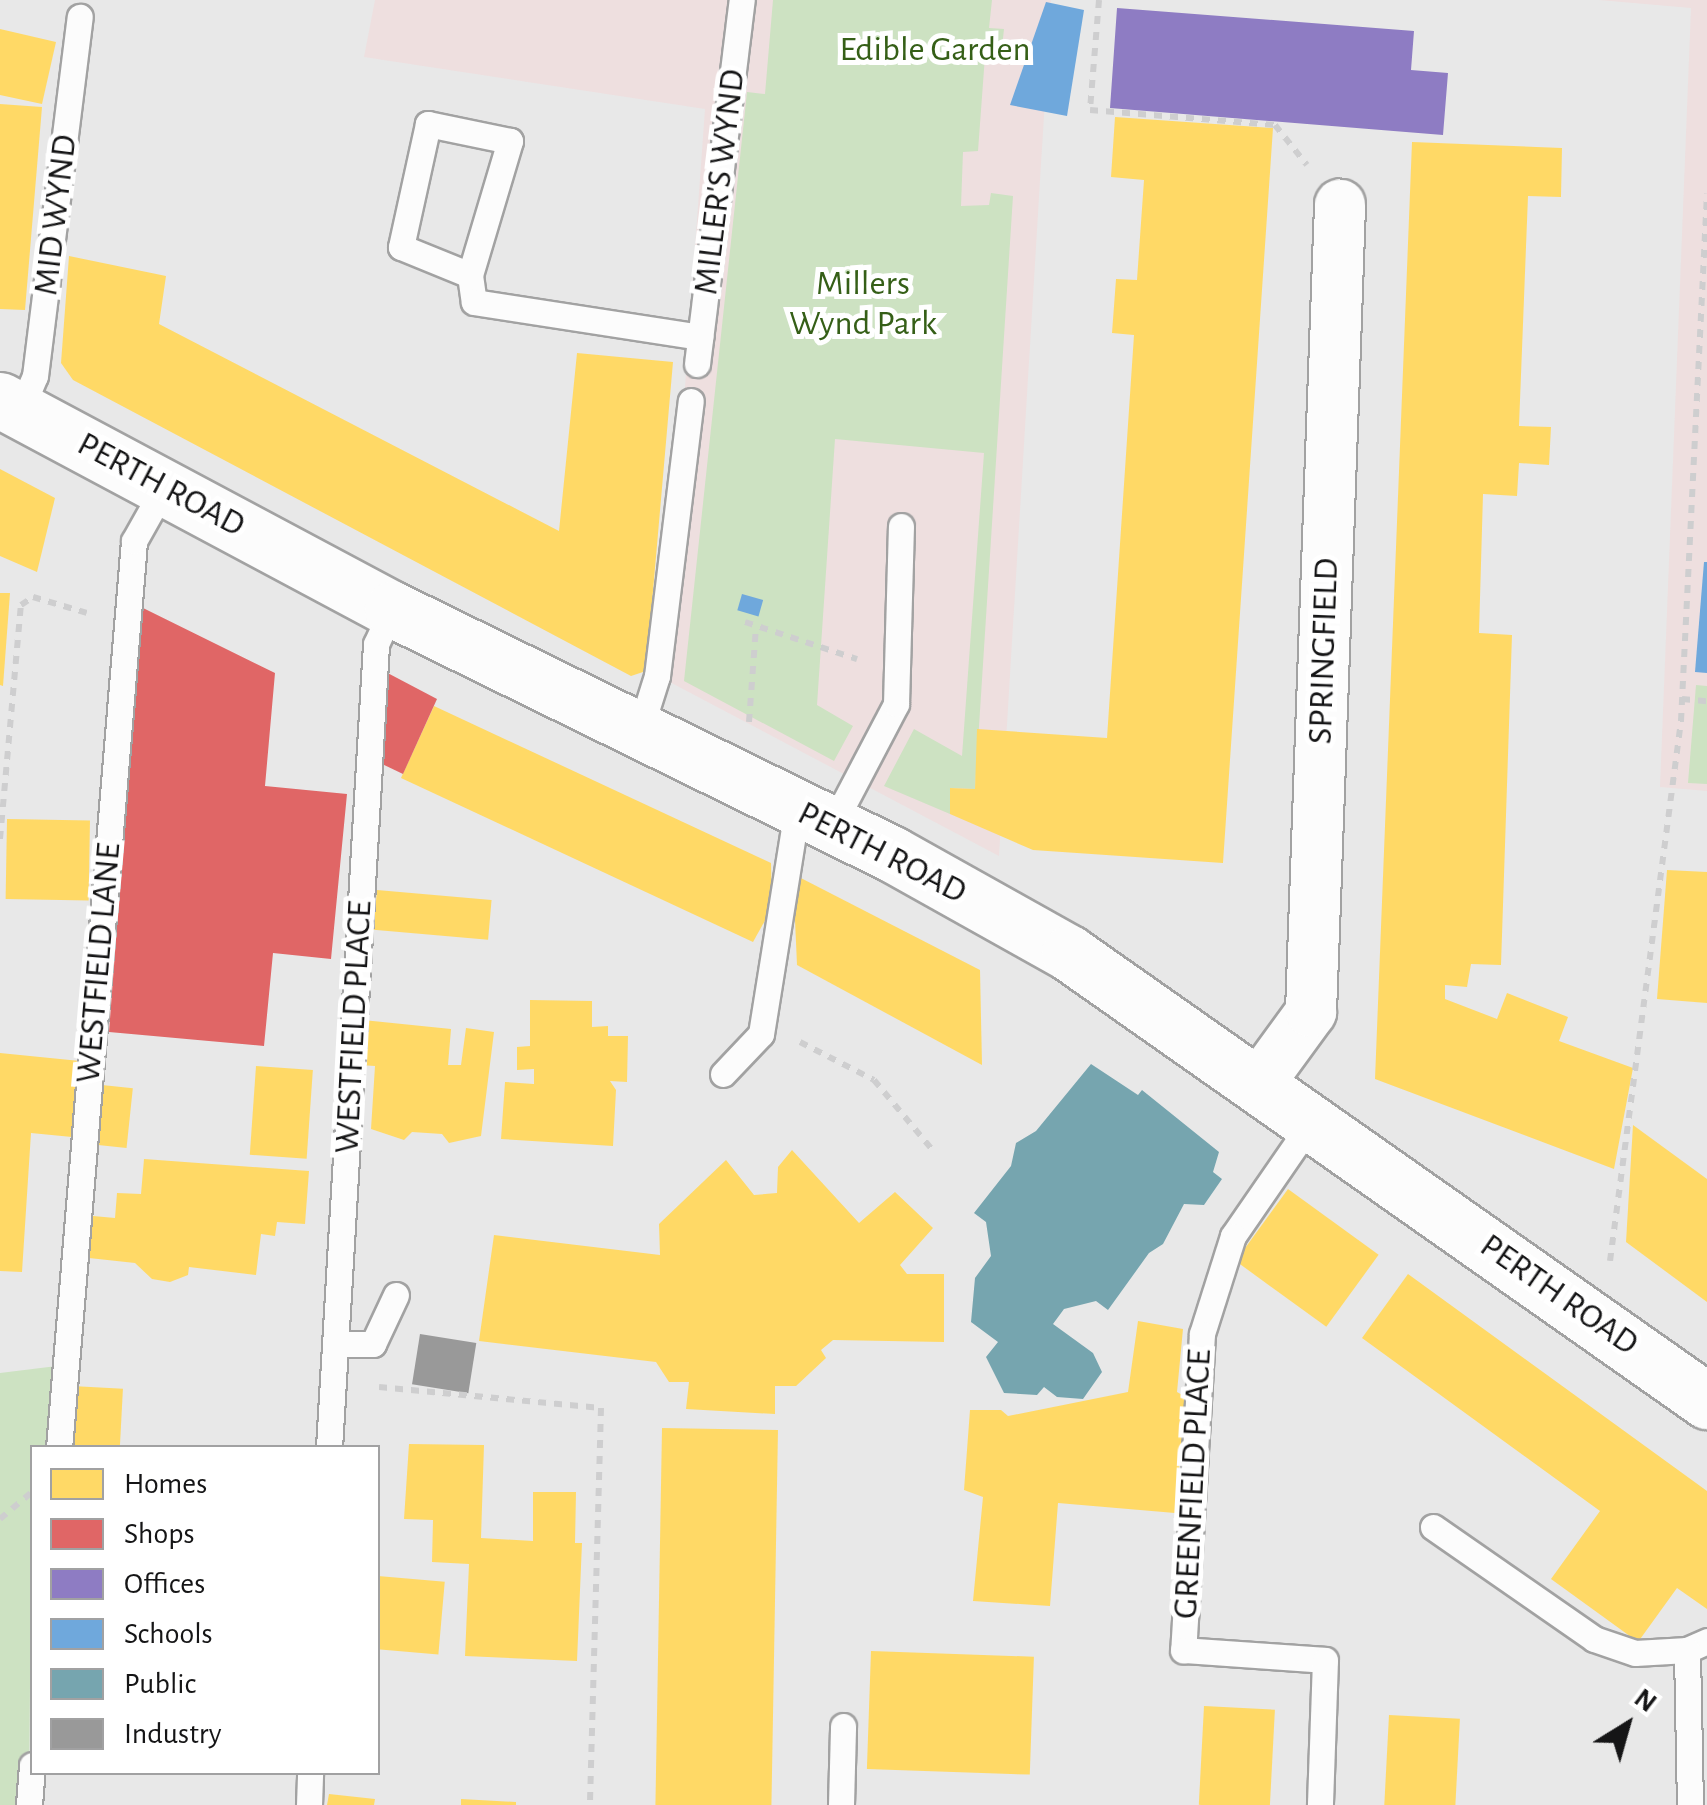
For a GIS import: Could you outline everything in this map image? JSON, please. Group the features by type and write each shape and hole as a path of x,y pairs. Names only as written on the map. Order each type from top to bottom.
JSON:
{"street":[{"name":"SPRINGFIELD","path":"1260,1082 1310,1012 1340,204"},
{"name":"PERTH ROAD","path":"10,405 392,610 814,817 1069,953 1260,1082 1707,1401"}],"lane":[{"name":"MILLER'S WYND","path":"697,364 742,0"},
{"name":"MID WYND","path":"10,405 36,376 80,17"},
{"path":"470,275 400,246 428,124 510,141 470,275 474,302 700,336"},
{"path":"639,733 657,676 691,401"},
{"name":"WESTFIELD LANE","path":"59,1445 134,540 165,486"},
{"path":"723,1074 761,1034 814,817 896,704 901,526"},
{"name":"WESTFIELD PLACE","path":"329,1445 376,644 392,610"},
{"name":"GREENFIELD PLACE","path":"1313,1120 1233,1236 1202,1334 1184,1650 1326,1660 1320,1805"},
{"path":"336,1344 373,1344 396,1296"},
{"path":"1433,1527 1594,1639 1635,1654 1697,1645 1690,1805"},
{"path":"842,1805 843,1726"},
{"path":"29,1805 31,1775"},
{"path":"308,1805 310,1775"}],"path":[{"path":"1099,0 1090,110 1275,125 1340,204"},
{"path":"1602,1324 1682,699 1707,194"},
{"path":"0,840 21,605 33,597 127,624"},
{"path":"745,622 897,673"},
{"path":"744,783 756,626"},
{"path":"1682,699 1707,701"},
{"path":"762,1022 874,1080 935,1154"},
{"path":"333,1383 602,1408 590,1805"},
{"path":"0,1518 30,1494"}],"shaded area":[{"path":"375,0 1051,0 999,856 664,679 705,109 364,57"},
{"path":"1599,0 1707,0 1707,791 1660,787 1691,8"}],"green space":[{"name":"Millers Wynd Park","path":"773,0 992,0 989,28 1004,29 1001,57 985,56 978,151 963,152 961,206 989,205 991,193 1013,196 975,789 950,788 950,814 884,786 914,729 962,756 984,453 835,439 817,705 853,726 834,761 684,681 747,92 765,94"},
{"path":"1696,685 1707,686 1707,784 1688,783"},
{"path":"65,1365 59,1445 30,1445 29,1805 0,1805 0,1373"}],"building: Homes":[{"path":"0,29 56,42 42,104 0,95"},
{"path":"0,104 42,107 25,310 0,309"},
{"path":"1115,117 1273,128 1223,863 1033,850 950,814 950,788 975,789 977,729 1107,738 1134,335 1112,333 1116,279 1137,280 1144,180 1111,177"},
{"path":"1412,142 1562,148 1561,197 1528,196 1519,426 1551,427 1549,465 1519,463 1517,496 1483,494 1479,633 1512,635 1501,965 1471,964 1467,987 1445,985 1445,999 1497,1019 1507,993 1568,1017 1559,1041 1633,1068 1614,1169 1375,1079"},
{"path":"69,256 166,276 159,324 559,531 577,353 673,362 646,671 631,676 73,380 61,363"},
{"path":"0,469 55,498 37,572 0,556"},
{"path":"0,593 10,593 3,686 0,685"},
{"path":"434,706 771,863 772,908 753,942 401,778"},
{"path":"7,819 90,820 89,900 6,899"},
{"path":"1667,870 1707,872 1707,1003 1657,999"},
{"path":"793,874 980,970 982,1065 797,965"},
{"path":"377,890 492,900 488,940 374,930"},
{"path":"530,1000 592,1001 592,1027 608,1026 608,1036 628,1036 627,1082 610,1081 616,1090 613,1146 501,1139 505,1082 534,1084 534,1069 517,1070 517,1047 530,1046"},
{"path":"363,1020 451,1029 448,1065 461,1065 466,1028 494,1032 481,1136 449,1143 442,1134 412,1132 404,1140 371,1129 375,1066 359,1065"},
{"path":"0,1053 80,1061 72,1137 31,1133 22,1272 0,1271"},
{"path":"256,1066 313,1070 307,1159 250,1155"},
{"path":"102,1085 133,1088 127,1148 96,1145"},
{"path":"1633,1125 1707,1179 1707,1302 1626,1242"},
{"path":"792,1150 859,1223 895,1192 933,1228 900,1265 907,1274 944,1274 944,1342 833,1340 821,1350 826,1358 796,1386 775,1386 775,1414 686,1409 689,1382 669,1382 656,1362 479,1341 494,1235 660,1255 659,1224 726,1160 754,1195 777,1193 778,1167"},
{"path":"144,1159 309,1171 305,1224 277,1222 275,1236 261,1234 256,1275 189,1267 188,1275 170,1282 152,1279 135,1263 89,1258 93,1216 115,1218 117,1193 141,1194"},
{"path":"1288,1189 1379,1255 1326,1327 1236,1261"},
{"path":"1408,1274 1707,1491 1707,1609 1677,1588 1638,1642 1551,1579 1600,1511 1362,1338"},
{"path":"1138,1321 1183,1329 1177,1392 1186,1397 1175,1513 1058,1503 1050,1606 973,1601 983,1497 964,1490 970,1410 1001,1410 1008,1416 1128,1392"},
{"path":"72,1386 123,1389 120,1445 69,1445"},
{"path":"662,1428 778,1430 771,1805 655,1805"},
{"path":"409,1444 484,1445 481,1538 533,1541 533,1492 576,1492 575,1543 582,1543 577,1661 465,1656 469,1564 432,1562 433,1520 404,1519"},
{"path":"380,1576 445,1582 438,1655 380,1649"},
{"path":"871,1651 1034,1657 1030,1775 867,1769"},
{"path":"1204,1706 1275,1710 1270,1805 1199,1805"},
{"path":"1389,1715 1460,1719 1455,1805 1384,1805"},
{"path":"329,1794 375,1799 374,1805 327,1805"},
{"path":"461,1799 516,1802 516,1805 461,1805"}],"building: Shops":[{"path":"141,607 275,673 265,786 347,794 331,959 273,953 264,1046 109,1032"},
{"path":"380,669 437,699 403,774 380,763"}],"building: Offices":[{"path":"1117,8 1414,31 1411,70 1448,73 1443,135 1110,108"}],"building: Schools":[{"path":"1046,2 1084,10 1067,116 1010,105"},
{"path":"1707,562 1707,673 1695,672"},
{"path":"742,594 763,600 758,616 737,610"}],"building: Public":[{"path":"1091,1064 1138,1095 1142,1090 1219,1152 1213,1172 1222,1179 1204,1205 1184,1204 1163,1244 1149,1253 1108,1310 1096,1301 1064,1309 1053,1324 1093,1353 1102,1372 1083,1399 1057,1397 1044,1387 1037,1395 1004,1393 986,1357 998,1342 971,1322 975,1278 991,1256 986,1222 974,1213 1011,1166 1016,1143 1036,1131"}],"building: Industry":[{"path":"420,1334 476,1343 468,1393 412,1384"}],"park label":[{"name":"Edible Garden","path":"935,50"}]}
